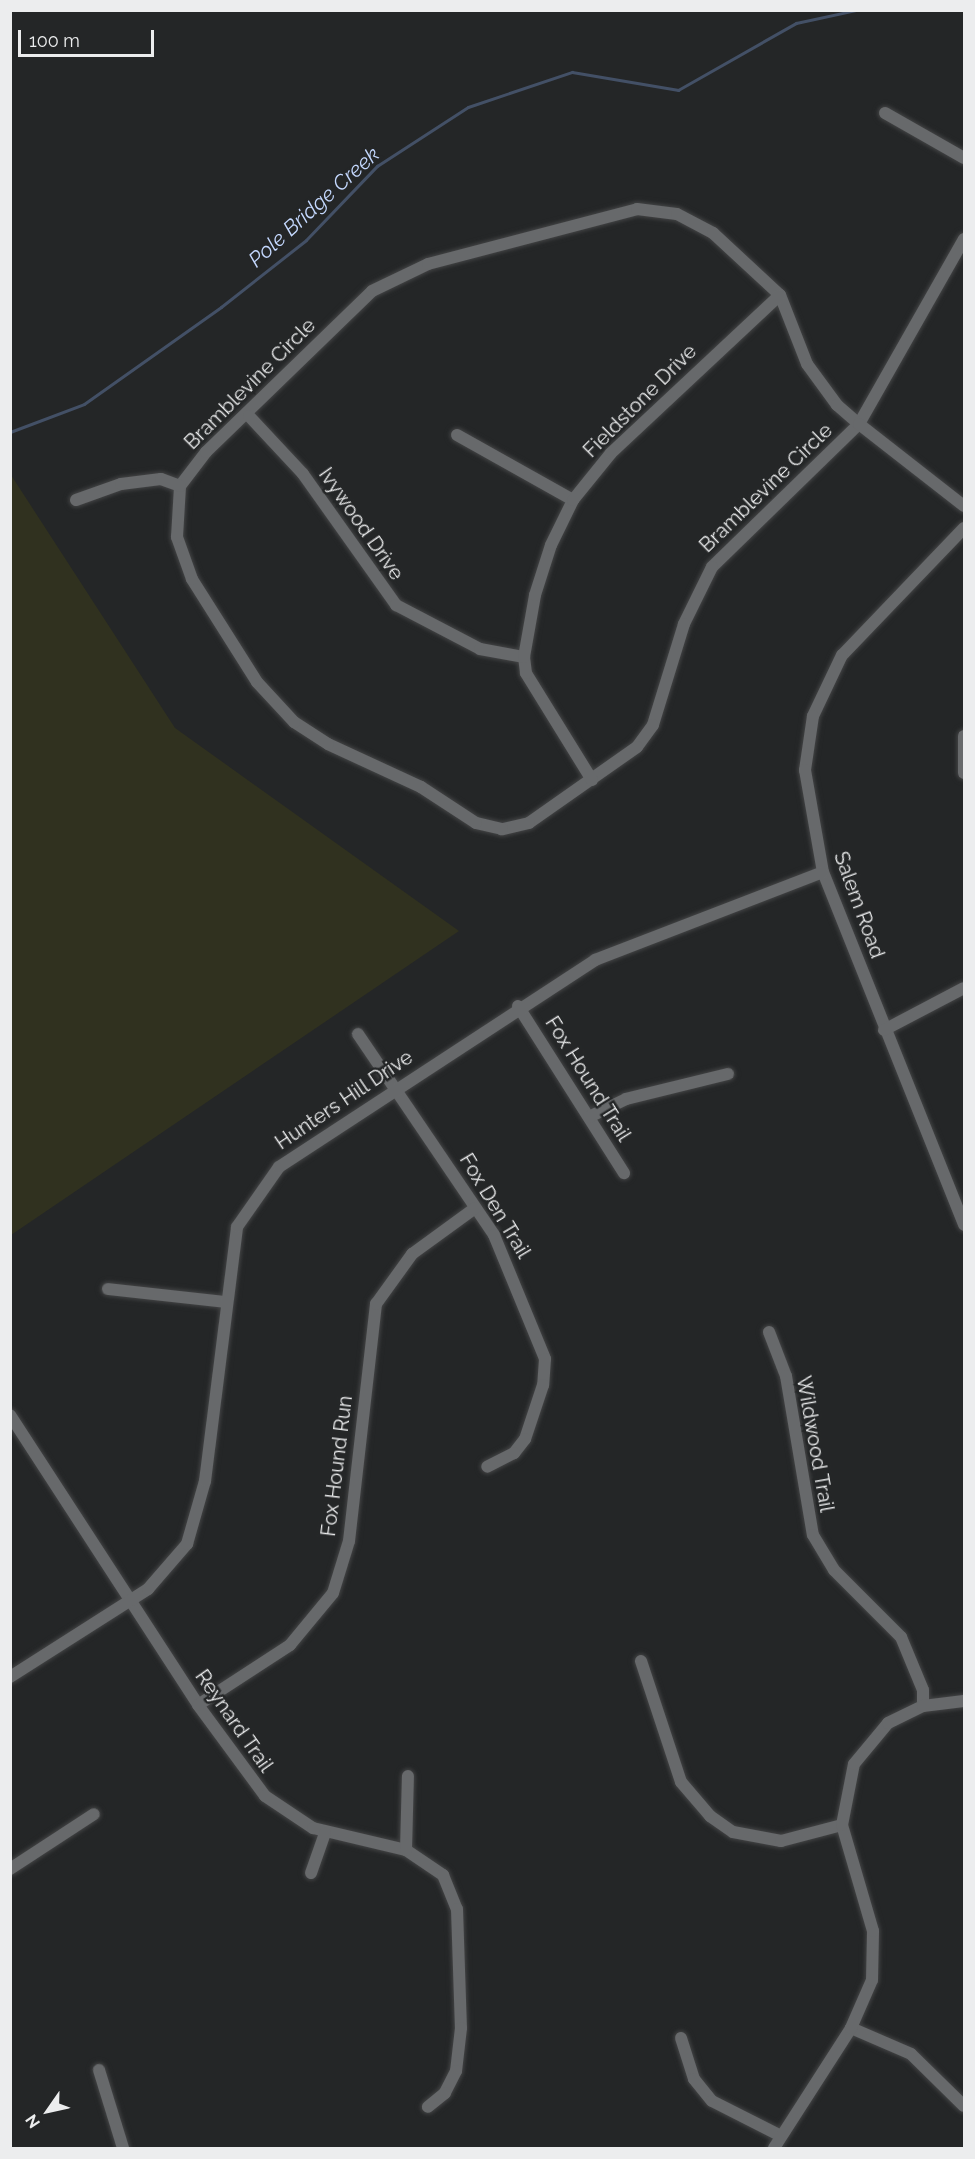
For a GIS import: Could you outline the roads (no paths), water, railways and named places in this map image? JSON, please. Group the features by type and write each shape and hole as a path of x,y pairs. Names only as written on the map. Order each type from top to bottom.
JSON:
{"street":[{"path":"885,113 964,158"},
{"name":"Bramblevine Circle","path":"964,239 859,424 712,567 684,624 653,725 637,747 529,823 489,827 304,730 261,688 184,563 177,537 180,486 206,452 249,416 351,308 395,277 623,211 664,211 696,222 780,295 821,387 859,424 964,506"},
{"name":"Fieldstone Drive","path":"592,780 540,704 524,657 535,595 573,500 611,453 780,295"},
{"name":"Ivywood Drive","path":"249,416 303,474 396,605 480,649 524,657"},
{"path":"457,435 573,500"},
{"path":"76,500 131,483 161,479 180,486"},
{"name":"Salem Road","path":"964,528 859,634 822,691 807,743 805,777 823,872 964,1225"},
{"path":"964,736 964,773"},
{"name":"Hunters Hill Drive","path":"10,1677 129,1602 174,1565 194,1526 224,1349 225,1302 237,1227 261,1188 290,1158 518,1006 595,960 823,872"},
{"path":"884,1029 964,988"},
{"name":"Fox Hound Trail","path":"518,1006 624,1173"},
{"name":"Fox Den Trail","path":"358,1034 397,1086 475,1208 514,1275 545,1359 543,1385 525,1439 514,1453 487,1467"},
{"path":"589,1117 626,1099 728,1074"},
{"name":"Fox Hound Run","path":"198,1705 290,1645 327,1605 348,1548 376,1304 412,1254 475,1208"},
{"path":"108,1289 225,1302"},
{"name":"Wildwood Trail","path":"770,1332 786,1376 813,1535 834,1570 901,1636 923,1690 923,1706"},
{"name":"Reynard Trail","path":"10,1415 129,1602 198,1705 265,1796 326,1833 406,1850 443,1875 457,1909 462,2028 456,2071 445,2093 428,2107"},
{"path":"642,1661 681,1782 710,1816 733,1832 781,1841 842,1825"},
{"path":"774,2148 779,2135 851,2028 872,1980 877,1953 842,1825 854,1764 888,1723 923,1706 964,1701"},
{"path":"406,1850 408,1776"},
{"path":"10,1869 94,1814"},
{"path":"311,1873 326,1833"},
{"path":"851,2028 912,2054 964,2106"},
{"path":"681,2038 694,2079 706,2096 779,2135"},
{"path":"99,2070 123,2148"}],"waterway":[{"name":"Pole Bridge Creek","path":"10,432 84,404 221,307 306,240 377,166 468,107 572,72 678,90 796,23 856,10"}]}
